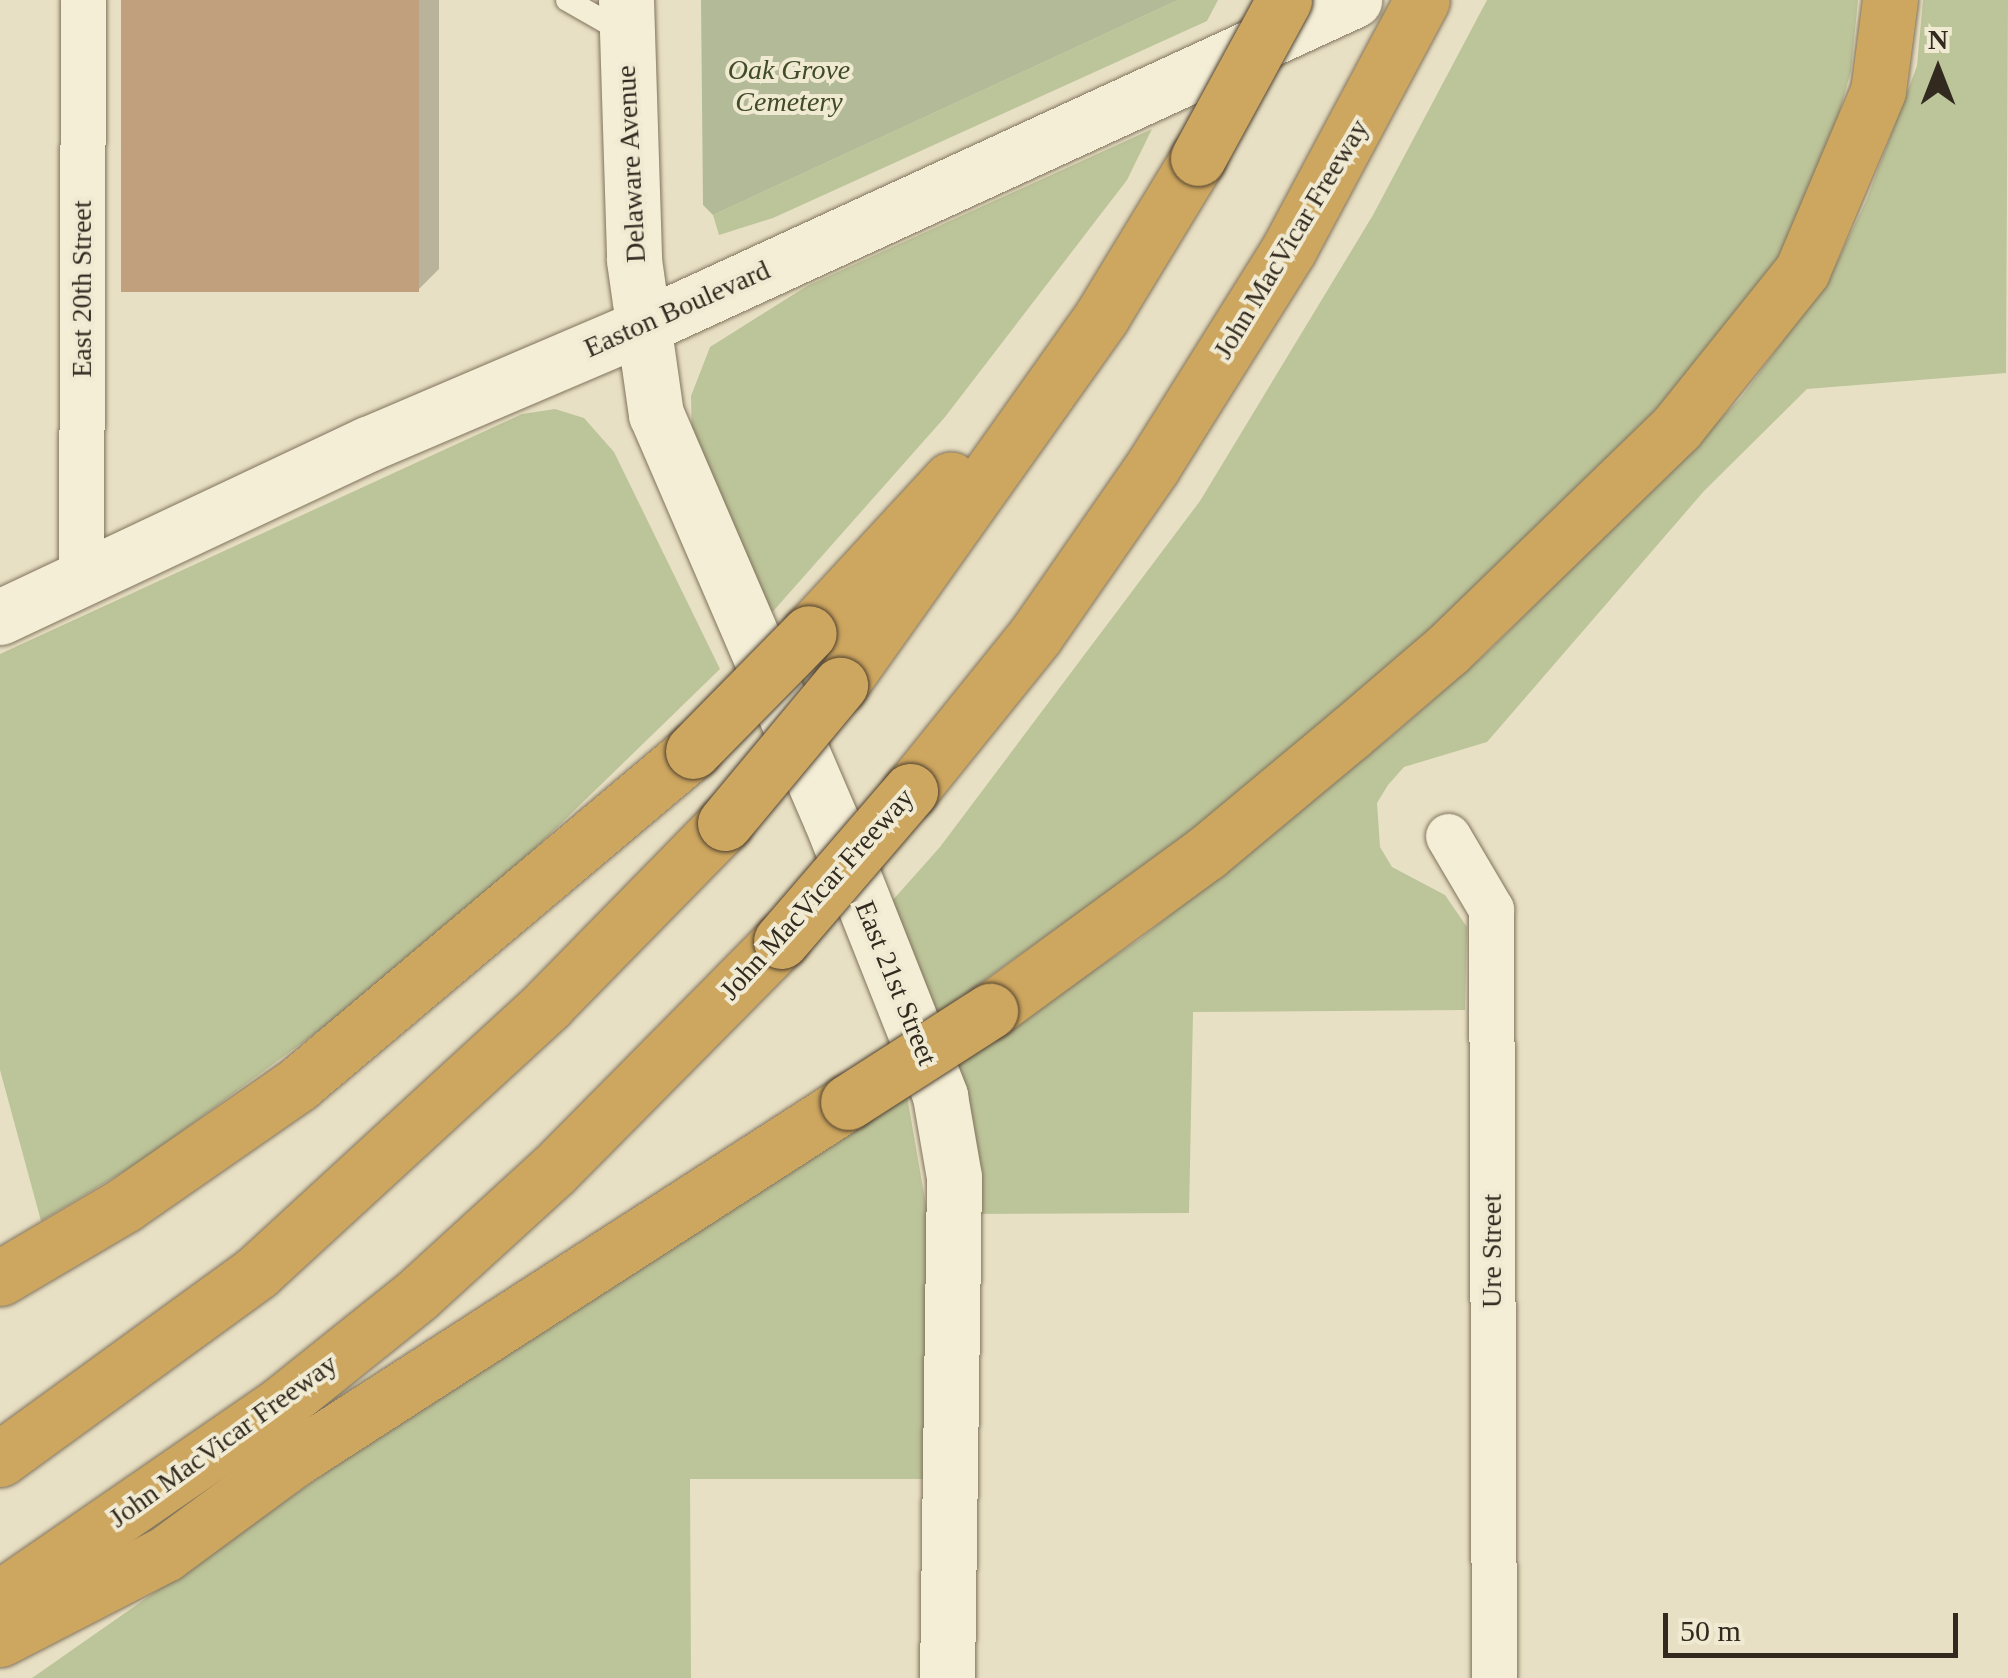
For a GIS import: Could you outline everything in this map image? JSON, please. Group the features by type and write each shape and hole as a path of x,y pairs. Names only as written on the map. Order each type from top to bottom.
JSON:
{"highway":[{"path":"0,1459 257,1272 548,1004 725,822 840,686 1102,316 1198,158 1284,0"},
{"name":"John MacVicar Freeway","path":"0,1598 281,1404 417,1296 554,1171 781,942 1035,636 1153,466 1369,110 1422,0"},
{"path":"0,1639 165,1554 291,1461 990,1011 1206,853 1446,650 1676,428 1802,271 1878,91 1890,0"},
{"path":"0,1278 124,1205 298,1084 693,751 1102,316"}],"main road":[{"name":"Easton Boulevard","path":"0,617 368,444 640,328 1354,0"},
{"name":"Delaware Avenue","path":"626,16 640,328"},
{"name":"East 21st Street","path":"640,328 656,414 832,820 940,1096 954,1177 947,1678"}],"street":[{"name":"East 20th Street","path":"81,579 82,0"},
{"name":"Ure Street","path":"1448,836 1491,909 1494,1678"}],"lane":[{"path":"567,0 626,16"}],"green space":[{"name":"Oak Grove Cemetery","path":"701,0 1178,0 713,215 703,205"},
{"path":"1178,0 1218,0 1207,21 773,218 719,235 713,215"},
{"path":"1487,0 1858,0 1851,71 1829,150 1786,253 1696,367 1577,495 1346,708 1184,838 931,1018 883,911 940,847 1200,501 1373,215"},
{"path":"1923,0 2008,0 2006,373 1807,389 1704,491 1487,742 1404,767 1388,785 1377,803 1380,847 1392,867 1445,895 1467,927 1465,1010 1193,1012 1189,1213 969,1214 945,1072 1140,939 1394,734 1491,649 1740,399 1830,277 1866,201 1917,66"},
{"path":"1152,129 1127,180 945,417 768,617 692,438 691,396 710,347 807,286"},
{"path":"555,409 584,418 614,452 720,669 511,872 397,973 143,1160 41,1221 0,1070 0,654 522,414"},
{"path":"907,1096 927,1211 924,1479 690,1479 691,1678 32,1678 467,1374"}],"building":[{"path":"121,0 419,0 419,292 121,292"}]}
